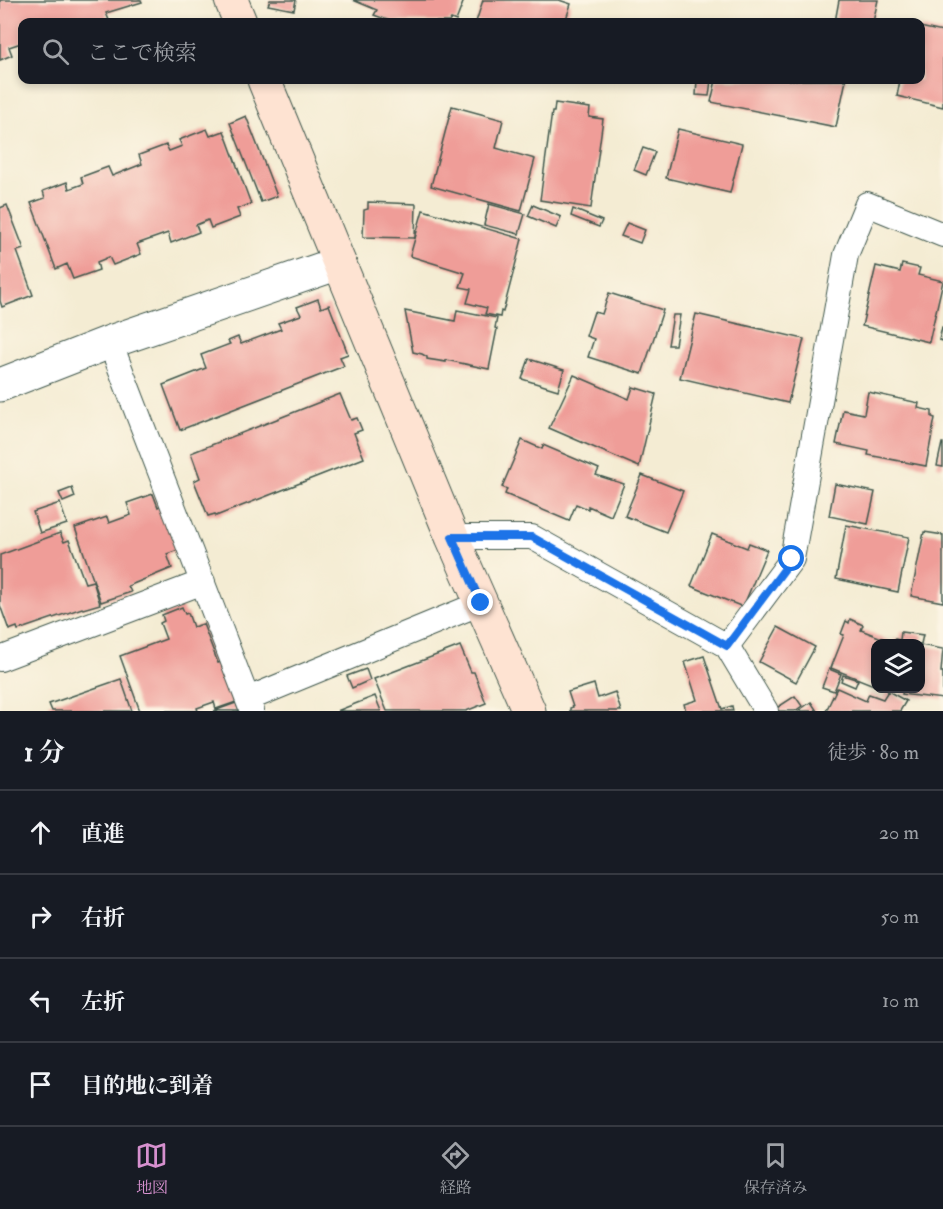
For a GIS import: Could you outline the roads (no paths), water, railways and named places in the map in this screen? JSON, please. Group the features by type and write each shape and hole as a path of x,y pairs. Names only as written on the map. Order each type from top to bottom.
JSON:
{"street":[{"path":"231,0 238,18"},
{"path":"266,84 452,537 529,711"},
{"path":"0,385 110,342 339,263"}],"lane":[{"path":"727,646 792,559 846,255 867,204 943,235"},
{"path":"110,342 250,705 481,603"},
{"path":"452,537 532,537 727,646 766,711"},
{"path":"0,659 203,582"}]}
